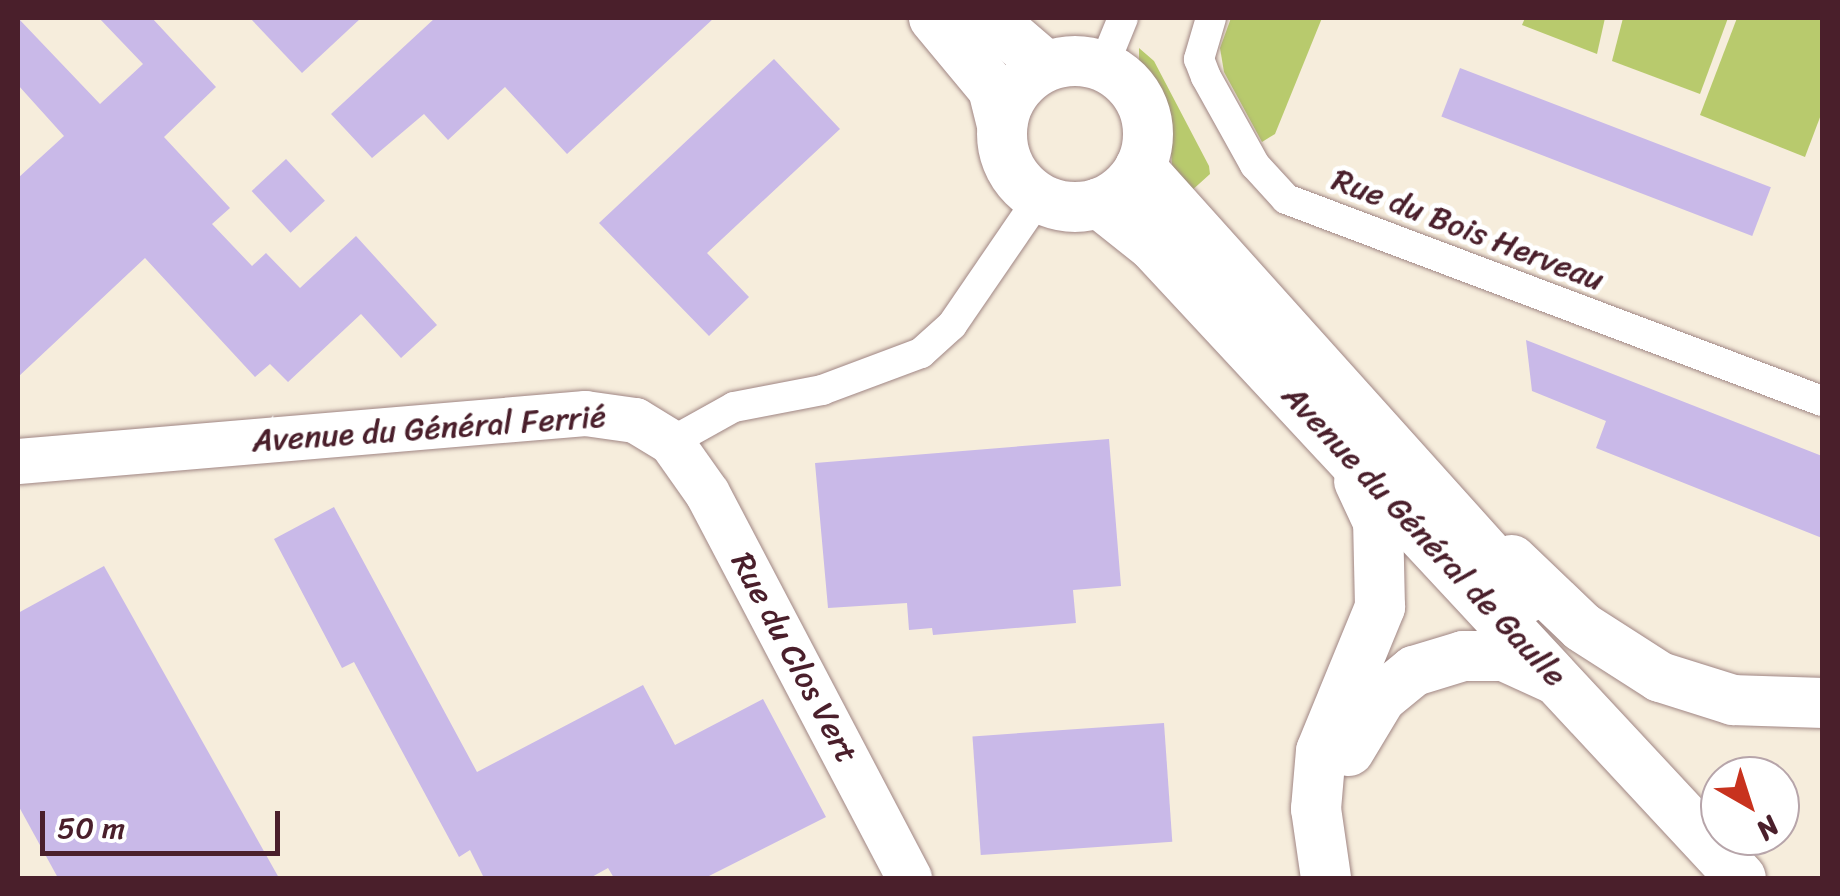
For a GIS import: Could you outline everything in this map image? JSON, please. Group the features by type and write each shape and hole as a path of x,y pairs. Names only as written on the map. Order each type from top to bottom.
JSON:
{"main road":[{"path":"934,18 993,89 1010,168 1039,198 1058,206 1099,203 1123,189 1140,167 1147,144 1143,109 1124,79 1103,66 1046,66 990,18"},
{"path":"1002,126 1014,94 1046,66"},
{"name":"Avenue du Général de Gaulle","path":"1140,167 1384,434 1645,748 1741,878"},
{"name":"Avenue du Général de Gaulle","path":"1099,203 1153,246 1562,683 1700,793"},
{"path":"1326,431 1364,488 1383,556 1380,606 1321,752 1316,781 1326,878"},
{"path":"1384,434 1606,646 1660,677 1733,700 1822,704"},
{"path":"1352,878 1342,837 1343,777 1356,732 1381,698 1414,671 1462,656 1504,656 1562,683"},
{"path":"1761,856 1780,878"}],"street":[{"path":"1103,66 1123,18"},
{"name":"Rue du Bois Herveau","path":"1211,18 1199,59 1206,77 1255,164 1286,199 1822,401"},
{"path":"671,442 734,407 822,390 920,354 952,325 1039,198"},
{"name":"Avenue du Général Ferrié","path":"18,461 585,412 635,420 671,442"},
{"name":"Rue du Clos Vert","path":"671,442 707,492 909,878"}],"green space":[{"path":"1231,18 1322,18 1275,134 1262,142 1224,72 1220,48"},
{"path":"1525,18 1605,18 1597,54 1522,25"},
{"path":"1623,18 1728,18 1700,94 1612,61"},
{"path":"1737,18 1822,18 1822,112 1805,157 1700,115"},
{"path":"1139,48 1154,61 1209,166 1210,174 1189,193 1173,173 1168,125 1139,62"}],"building":[{"path":"18,18 100,104 143,64 99,18 152,18 216,87 164,137 230,208 212,224 252,266 266,253 300,288 356,236 437,325 401,358 361,314 288,382 270,364 255,377 145,258 18,377 18,178 64,136 18,85"},
{"path":"250,18 361,18 302,73"},
{"path":"435,18 714,18 567,154 505,87 448,140 424,114 372,158 331,114"},
{"path":"774,59 840,129 707,253 749,297 709,336 599,223"},
{"path":"1460,68 1771,187 1752,236 1441,117"},
{"path":"286,159 325,201 291,233 252,191"},
{"path":"1526,340 1822,456 1822,538 1596,448 1606,421 1532,391"},
{"path":"1109,439 1121,586 1073,590 1076,623 933,635 932,628 909,630 907,603 828,608 815,463"},
{"path":"334,507 477,772 643,685 675,745 763,699 826,817 705,878 614,878 608,868 590,878 484,878 470,850 459,857 354,662 342,668 274,539"},
{"path":"104,566 279,878 58,878 18,805 18,613"},
{"path":"1164,723 1172,842 981,855 972,736"}]}
